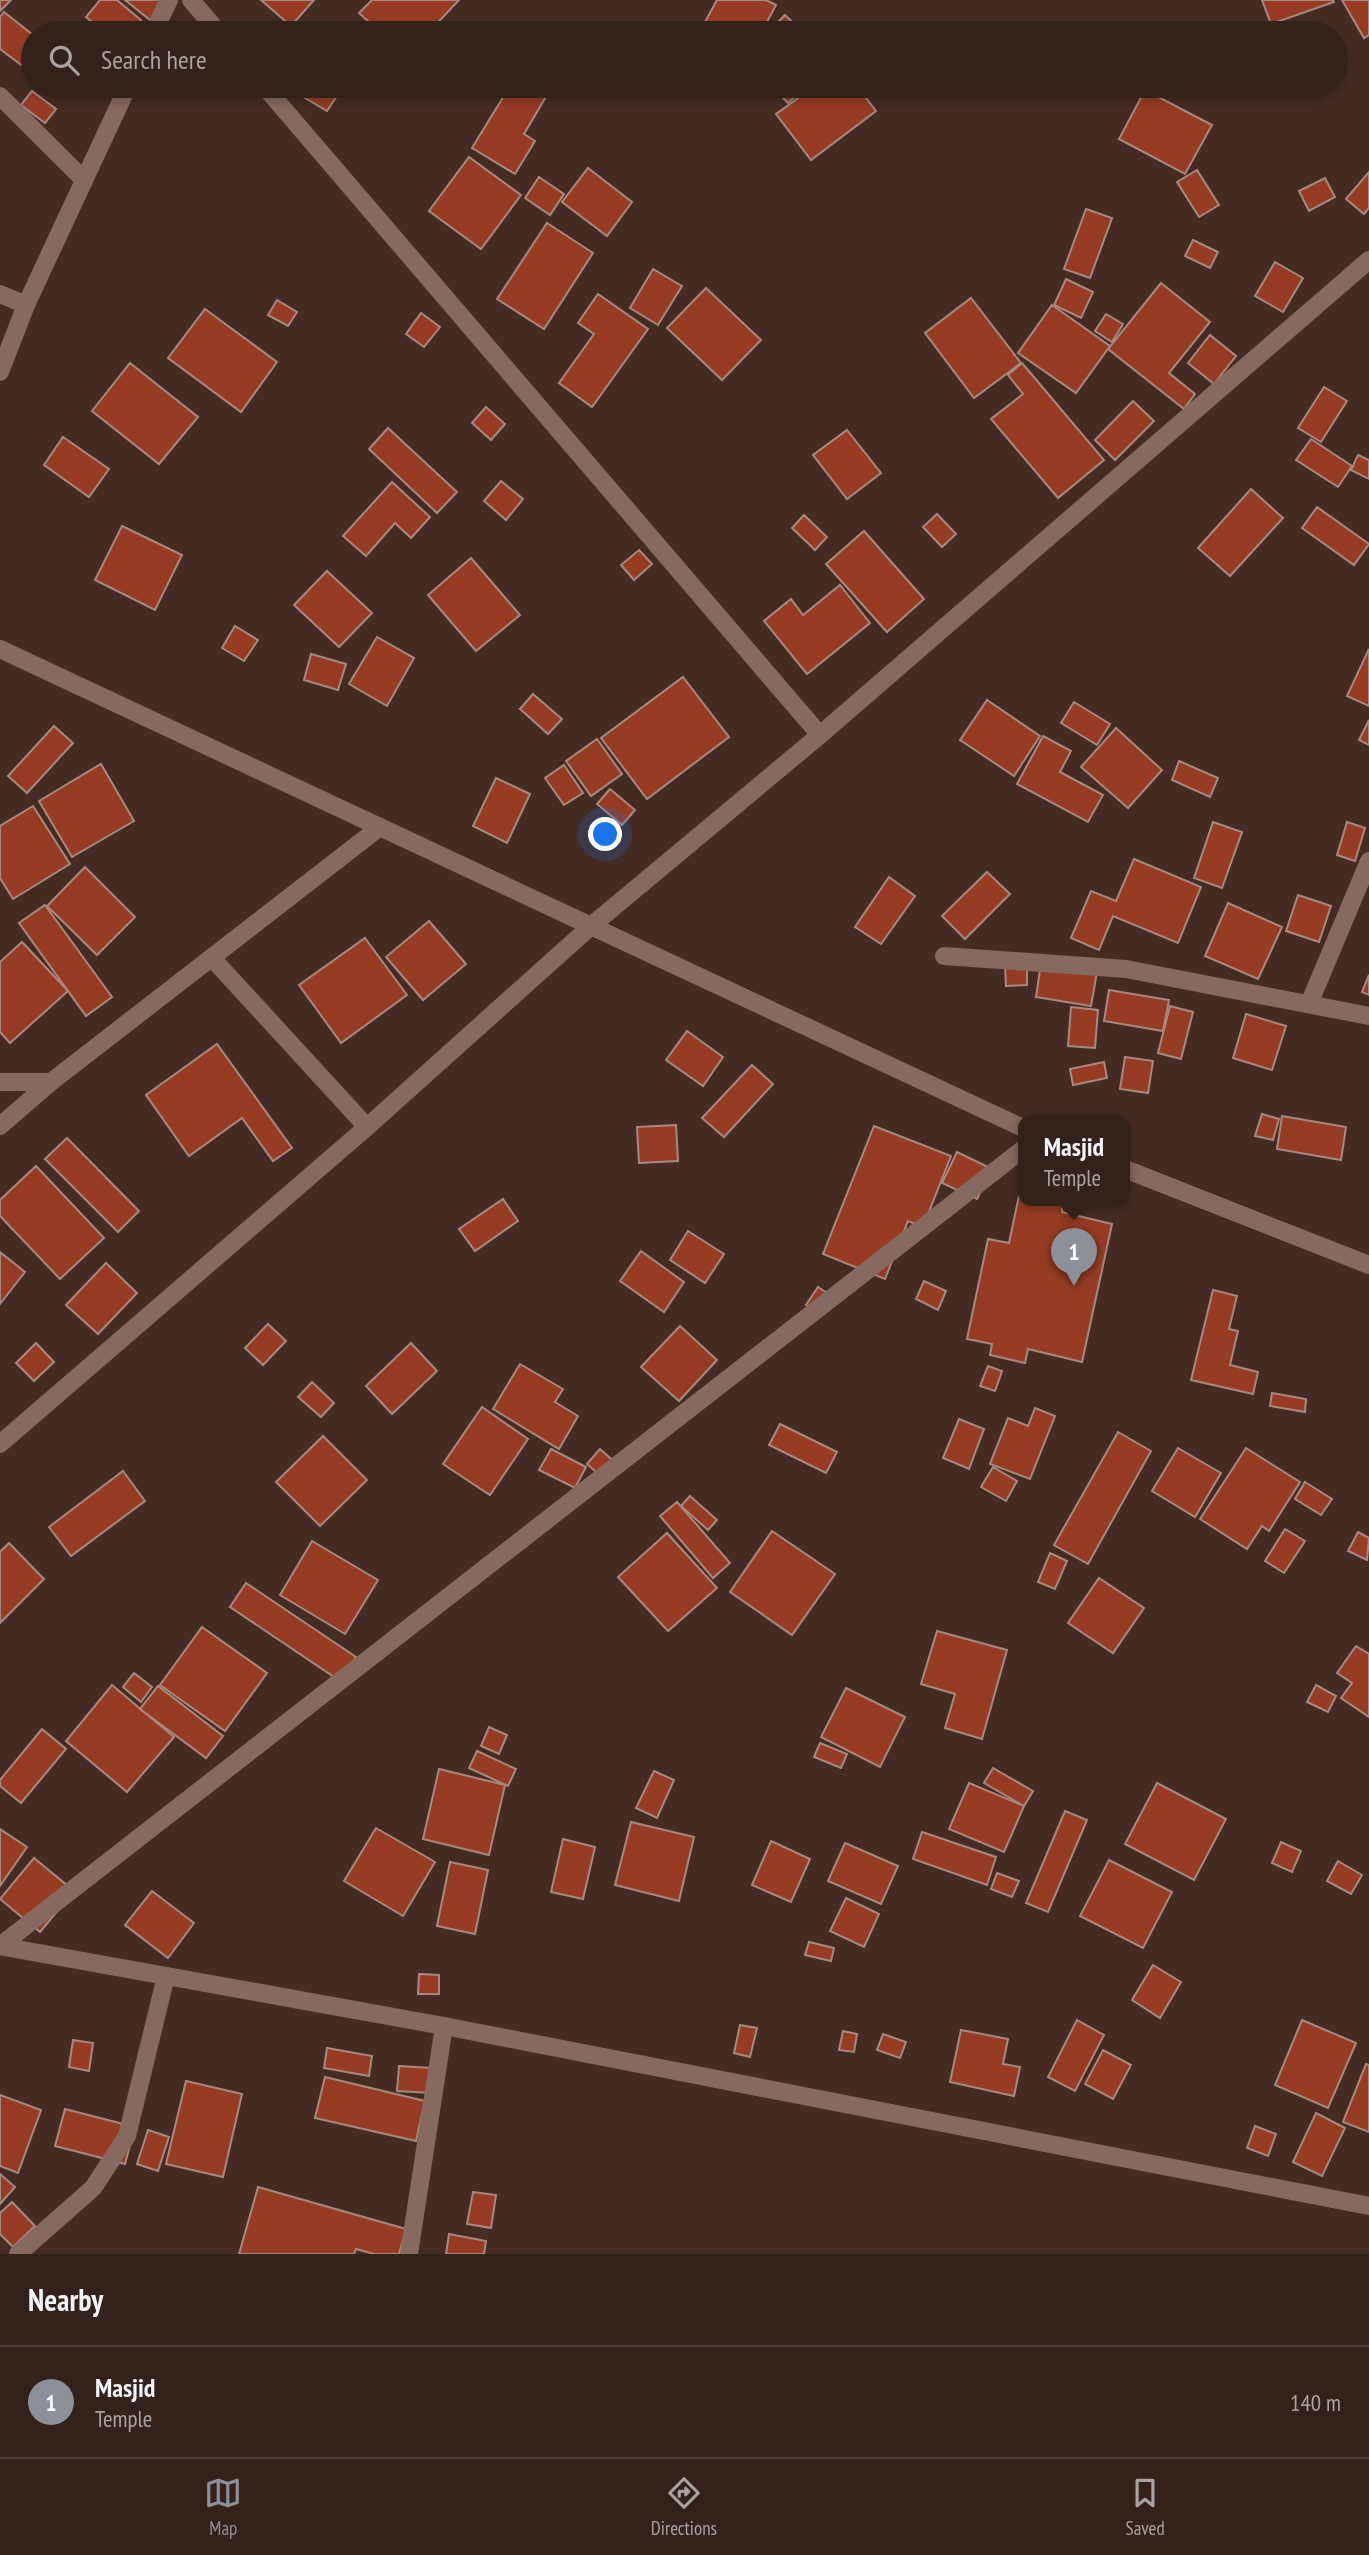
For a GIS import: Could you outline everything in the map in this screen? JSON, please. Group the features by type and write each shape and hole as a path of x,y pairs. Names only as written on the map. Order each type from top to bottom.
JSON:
{"street":[{"path":"159,21 169,0"},
{"path":"191,0 209,21"},
{"path":"0,96 85,180"},
{"path":"0,372 26,305 123,98"},
{"path":"274,98 820,736"},
{"path":"0,1444 368,1127 591,926 820,736 1369,260"},
{"path":"0,294 26,305"},
{"path":"0,649 1018,1126"},
{"path":"0,1126 51,1082 380,827"},
{"path":"1309,1004 1369,861"},
{"path":"944,956 1126,969 1369,1016"},
{"path":"212,958 368,1127"},
{"path":"0,1082 51,1082"},
{"path":"1018,1153 0,1946 444,2026 1369,2206"},
{"path":"1130,1171 1369,1265"},
{"path":"18,2254 93,2188 127,2136 166,1976"},
{"path":"409,2254 444,2026"}],"building":[{"path":"0,0 11,0 0,11"},
{"path":"100,0 117,0 141,20 91,21 86,17"},
{"path":"125,0 164,0 150,20"},
{"path":"261,0 314,0 295,21 285,21"},
{"path":"372,0 459,0 439,21 368,21 359,13"},
{"path":"717,0 766,0 776,5 767,21 705,21"},
{"path":"1262,0 1334,2 1280,21 1270,21"},
{"path":"1342,0 1369,0 1369,35 1364,38"},
{"path":"4,12 21,25 21,65 0,49 0,17"},
{"path":"785,15 791,21 779,21"},
{"path":"26,98 41,98 56,109 45,123 21,105"},
{"path":"305,98 336,98 327,111"},
{"path":"503,98 545,98 524,134 535,141 515,174 472,148"},
{"path":"798,98 866,98 876,111 811,160 776,114"},
{"path":"1141,98 1160,98 1212,125 1185,174 1119,139"},
{"path":"469,157 521,195 481,249 429,211"},
{"path":"588,168 632,202 607,236 562,202"},
{"path":"1197,170 1219,205 1199,217 1177,182"},
{"path":"1369,172 1369,208 1364,214 1346,199"},
{"path":"539,177 564,194 550,215 525,198"},
{"path":"1325,178 1335,197 1309,211 1299,191"},
{"path":"1086,209 1112,218 1090,278 1064,269"},
{"path":"547,223 593,253 544,329 497,299"},
{"path":"1193,240 1218,252 1210,268 1185,256"},
{"path":"1275,262 1303,278 1283,312 1255,296"},
{"path":"653,269 682,286 658,325 630,308"},
{"path":"1066,279 1093,292 1081,318 1054,305"},
{"path":"1161,283 1210,322 1169,373 1195,394 1184,409 1108,349"},
{"path":"706,288 761,340 722,380 667,328"},
{"path":"598,294 648,329 592,407 559,383 594,334 578,323"},
{"path":"971,298 1021,363 974,398 925,333"},
{"path":"277,300 297,312 288,326 268,315"},
{"path":"1052,305 1110,346 1076,393 1018,353"},
{"path":"205,309 277,362 241,412 168,358"},
{"path":"421,313 440,327 424,347 406,334"},
{"path":"1106,314 1123,324 1112,342 1095,331"},
{"path":"1210,335 1236,356 1214,384 1188,363"},
{"path":"130,363 198,417 159,464 92,411"},
{"path":"1022,363 1104,460 1058,498 991,419 1023,394 1008,375"},
{"path":"1324,387 1347,401 1321,442 1298,428"},
{"path":"1133,401 1154,421 1115,460 1095,440"},
{"path":"486,407 505,424 491,440 472,423"},
{"path":"388,428 457,492 437,513 369,449"},
{"path":"847,430 881,473 847,499 813,455"},
{"path":"63,437 109,469 89,497 44,465"},
{"path":"1311,439 1352,466 1338,487 1296,460"},
{"path":"1358,455 1369,460 1369,479 1351,470"},
{"path":"501,481 523,499 506,520 484,501"},
{"path":"392,482 430,517 411,538 395,523 366,556 343,536"},
{"path":"1251,489 1283,518 1230,576 1198,548"},
{"path":"1317,507 1369,544 1354,565 1302,528"},
{"path":"937,514 956,534 942,547 923,527"},
{"path":"804,515 827,537 815,550 792,528"},
{"path":"122,526 182,555 155,610 95,580"},
{"path":"864,531 924,599 887,632 826,564"},
{"path":"639,550 652,564 634,580 621,565"},
{"path":"471,558 520,615 476,651 428,595"},
{"path":"327,571 372,613 339,647 294,605"},
{"path":"840,585 870,623 807,674 764,621 791,599 803,615"},
{"path":"235,626 258,640 244,661 222,648"},
{"path":"377,637 414,658 387,706 349,684"},
{"path":"1369,649 1369,706 1347,696"},
{"path":"311,654 346,664 338,690 304,680"},
{"path":"683,677 729,737 647,799 601,738"},
{"path":"533,694 562,719 548,734 520,709"},
{"path":"987,700 1040,736 1014,776 960,740"},
{"path":"1074,702 1110,724 1097,745 1061,723"},
{"path":"1369,720 1369,745 1359,740"},
{"path":"54,726 73,743 27,793 8,776"},
{"path":"1116,728 1162,770 1128,808 1081,767"},
{"path":"1043,736 1071,751 1060,772 1103,795 1088,822 1017,784"},
{"path":"597,739 622,774 591,796 566,761"},
{"path":"1179,761 1218,778 1210,797 1172,780"},
{"path":"101,764 134,821 72,857 39,801"},
{"path":"564,765 583,793 564,805 545,778"},
{"path":"496,778 530,794 507,843 473,826"},
{"path":"610,789 635,810 622,825 597,804"},
{"path":"33,806 70,864 13,899 0,878 0,826"},
{"path":"1213,822 1242,832 1222,888 1194,878"},
{"path":"1347,822 1365,828 1355,861 1337,855"},
{"path":"1134,859 1201,887 1178,943 1113,916 1099,950 1071,938 1091,891 1116,901"},
{"path":"85,867 135,917 97,955 47,906"},
{"path":"987,872 1010,894 965,939 942,916"},
{"path":"889,877 915,896 881,944 855,927"},
{"path":"1298,895 1331,906 1319,942 1286,931"},
{"path":"1228,903 1282,927 1258,979 1205,956"},
{"path":"45,905 112,997 86,1016 19,923"},
{"path":"429,921 466,964 423,1000 386,957"},
{"path":"365,938 407,995 341,1043 299,985"},
{"path":"22,942 68,991 10,1043 0,1032 0,962"},
{"path":"1041,963 1097,972 1091,1006 1036,997"},
{"path":"1027,964 1027,985 1006,986 1005,965"},
{"path":"1369,975 1369,995 1362,992"},
{"path":"1109,990 1169,1000 1163,1031 1104,1021"},
{"path":"1170,1006 1193,1012 1181,1059 1158,1053"},
{"path":"1071,1007 1098,1010 1095,1048 1068,1046"},
{"path":"1246,1014 1286,1026 1272,1070 1233,1058"},
{"path":"687,1031 723,1057 703,1086 666,1060"},
{"path":"217,1044 292,1148 273,1161 242,1118 189,1156 146,1095"},
{"path":"1125,1057 1153,1061 1148,1093 1120,1089"},
{"path":"1104,1062 1107,1078 1073,1085 1070,1069"},
{"path":"752,1065 773,1084 724,1137 702,1118"},
{"path":"1262,1114 1279,1119 1273,1140 1255,1136"},
{"path":"1282,1116 1346,1127 1341,1160 1277,1149"},
{"path":"676,1125 678,1161 639,1163 637,1127"},
{"path":"874,1126 951,1156 923,1227 908,1221 885,1279 823,1254"},
{"path":"67,1138 139,1211 118,1232 45,1159"},
{"path":"957,1152 992,1169 977,1199 942,1183"},
{"path":"36,1166 104,1238 60,1279 0,1216 0,1200"},
{"path":"503,1199 518,1221 475,1251 459,1229"},
{"path":"1018,1200 1018,1206 1063,1206 1062,1212 1112,1224 1082,1362 1028,1349 1025,1363 990,1355 992,1344 967,1339 988,1239 1009,1243"},
{"path":"688,1231 724,1254 705,1283 670,1260"},
{"path":"641,1251 684,1282 664,1312 620,1281"},
{"path":"0,1252 25,1272 0,1304"},
{"path":"106,1263 137,1293 98,1334 66,1305"},
{"path":"924,1281 946,1291 938,1310 916,1299"},
{"path":"818,1287 833,1297 821,1315 806,1305"},
{"path":"1213,1290 1237,1296 1229,1329 1238,1331 1230,1365 1258,1372 1253,1394 1191,1380"},
{"path":"268,1324 286,1341 263,1365 245,1348"},
{"path":"680,1326 717,1360 679,1401 641,1367"},
{"path":"36,1343 54,1362 34,1381 16,1363"},
{"path":"411,1343 437,1371 392,1414 366,1386"},
{"path":"520,1364 563,1389 555,1402 578,1416 559,1449 493,1409"},
{"path":"988,1366 1002,1371 995,1391 980,1386"},
{"path":"312,1382 334,1403 321,1417 298,1397"},
{"path":"1272,1393 1306,1399 1305,1412 1270,1406"},
{"path":"482,1407 528,1439 490,1495 443,1464"},
{"path":"1035,1408 1055,1416 1030,1479 990,1464 1008,1418 1028,1426"},
{"path":"959,1419 984,1429 969,1469 943,1458"},
{"path":"780,1424 837,1452 826,1473 769,1445"},
{"path":"1118,1432 1151,1451 1088,1564 1054,1545"},
{"path":"323,1436 367,1480 320,1526 276,1482"},
{"path":"1178,1448 1221,1473 1195,1517 1152,1491"},
{"path":"1246,1448 1300,1482 1269,1531 1262,1526 1247,1549 1200,1519"},
{"path":"551,1449 586,1467 575,1488 539,1470"},
{"path":"600,1449 619,1466 606,1481 587,1464"},
{"path":"993,1467 1017,1481 1006,1501 981,1487"},
{"path":"123,1471 145,1501 71,1556 49,1527"},
{"path":"1305,1482 1332,1499 1321,1515 1295,1499"},
{"path":"690,1496 717,1520 708,1530 681,1506"},
{"path":"677,1502 730,1563 713,1578 660,1516"},
{"path":"1285,1529 1305,1541 1284,1573 1265,1561"},
{"path":"772,1531 835,1574 792,1635 730,1592"},
{"path":"1358,1532 1369,1538 1367,1560 1348,1551"},
{"path":"667,1533 717,1588 668,1631 618,1577"},
{"path":"312,1541 378,1580 345,1634 280,1595"},
{"path":"9,1543 44,1579 0,1623 0,1552"},
{"path":"1050,1553 1067,1561 1055,1589 1038,1582"},
{"path":"1099,1578 1144,1608 1113,1653 1068,1623"},
{"path":"246,1583 356,1657 340,1681 230,1607"},
{"path":"202,1627 267,1673 225,1731 160,1685"},
{"path":"937,1631 1007,1650 982,1739 945,1728 955,1694 921,1684"},
{"path":"1356,1646 1369,1654 1369,1717 1341,1698 1352,1683 1337,1673"},
{"path":"134,1673 152,1687 141,1702 123,1687"},
{"path":"112,1685 174,1737 127,1792 66,1741"},
{"path":"1316,1685 1336,1696 1328,1712 1307,1702"},
{"path":"158,1686 223,1736 206,1758 140,1709"},
{"path":"846,1688 905,1717 880,1767 821,1737"},
{"path":"489,1727 507,1735 499,1754 481,1746"},
{"path":"42,1729 66,1749 21,1803 0,1786 0,1780"},
{"path":"820,1743 847,1754 841,1768 814,1757"},
{"path":"477,1751 516,1769 508,1786 469,1768"},
{"path":"993,1768 1033,1791 1024,1806 984,1783"},
{"path":"439,1769 505,1785 489,1855 423,1839"},
{"path":"654,1771 674,1780 657,1818 636,1808"},
{"path":"969,1783 1024,1806 1004,1852 949,1829"},
{"path":"1157,1783 1226,1819 1194,1880 1125,1844"},
{"path":"1065,1811 1087,1820 1048,1912 1026,1903"},
{"path":"631,1822 694,1837 679,1901 615,1885"},
{"path":"376,1828 435,1862 403,1916 344,1881"},
{"path":"0,1829 27,1847 0,1886"},
{"path":"922,1832 996,1857 987,1885 913,1859"},
{"path":"563,1839 595,1847 583,1899 551,1892"},
{"path":"771,1841 810,1859 791,1902 752,1885"},
{"path":"1281,1842 1301,1851 1292,1872 1272,1863"},
{"path":"845,1843 898,1866 881,1904 828,1881"},
{"path":"34,1858 74,1891 40,1932 0,1899"},
{"path":"1109,1860 1172,1892 1143,1948 1080,1916"},
{"path":"1338,1861 1362,1875 1351,1894 1327,1881"},
{"path":"450,1862 488,1870 475,1934 437,1926"},
{"path":"997,1873 1019,1881 1012,1897 991,1889"},
{"path":"152,1891 194,1923 168,1958 125,1925"},
{"path":"846,1898 879,1914 864,1947 830,1931"},
{"path":"809,1942 834,1948 831,1961 805,1955"},
{"path":"1153,1965 1181,1982 1160,2018 1132,2000"},
{"path":"419,1974 439,1975 439,1994 418,1994"},
{"path":"1077,2020 1104,2035 1075,2091 1048,2077"},
{"path":"1302,2020 1356,2043 1328,2108 1275,2085"},
{"path":"740,2025 757,2028 750,2057 734,2053"},
{"path":"961,2030 1008,2039 1003,2064 1020,2067 1014,2096 950,2082"},
{"path":"843,2031 857,2034 854,2052 839,2050"},
{"path":"883,2034 906,2042 900,2058 877,2050"},
{"path":"73,2040 93,2043 89,2071 69,2067"},
{"path":"327,2048 372,2056 369,2076 324,2068"},
{"path":"1103,2050 1131,2065 1113,2099 1085,2084"},
{"path":"1366,2064 1369,2065 1369,2132 1343,2122"},
{"path":"399,2066 431,2068 430,2093 397,2091"},
{"path":"325,2077 425,2101 416,2141 315,2118"},
{"path":"186,2081 242,2094 223,2177 166,2164"},
{"path":"0,2095 41,2110 18,2173 0,2166"},
{"path":"65,2109 135,2127 125,2164 55,2146"},
{"path":"1316,2113 1345,2128 1322,2176 1293,2162"},
{"path":"1255,2126 1276,2134 1268,2156 1247,2148"},
{"path":"148,2130 169,2137 158,2171 137,2164"},
{"path":"0,2174 15,2187 0,2204"},
{"path":"258,2187 406,2229 399,2254 374,2254 356,2249 354,2254 239,2254"},
{"path":"473,2192 496,2195 491,2228 467,2224"},
{"path":"12,2202 35,2226 13,2247 0,2234 0,2213"},
{"path":"449,2234 486,2241 484,2254 446,2254"}],"place":[{"name":"Masjid","path":"1074,1286"}]}
